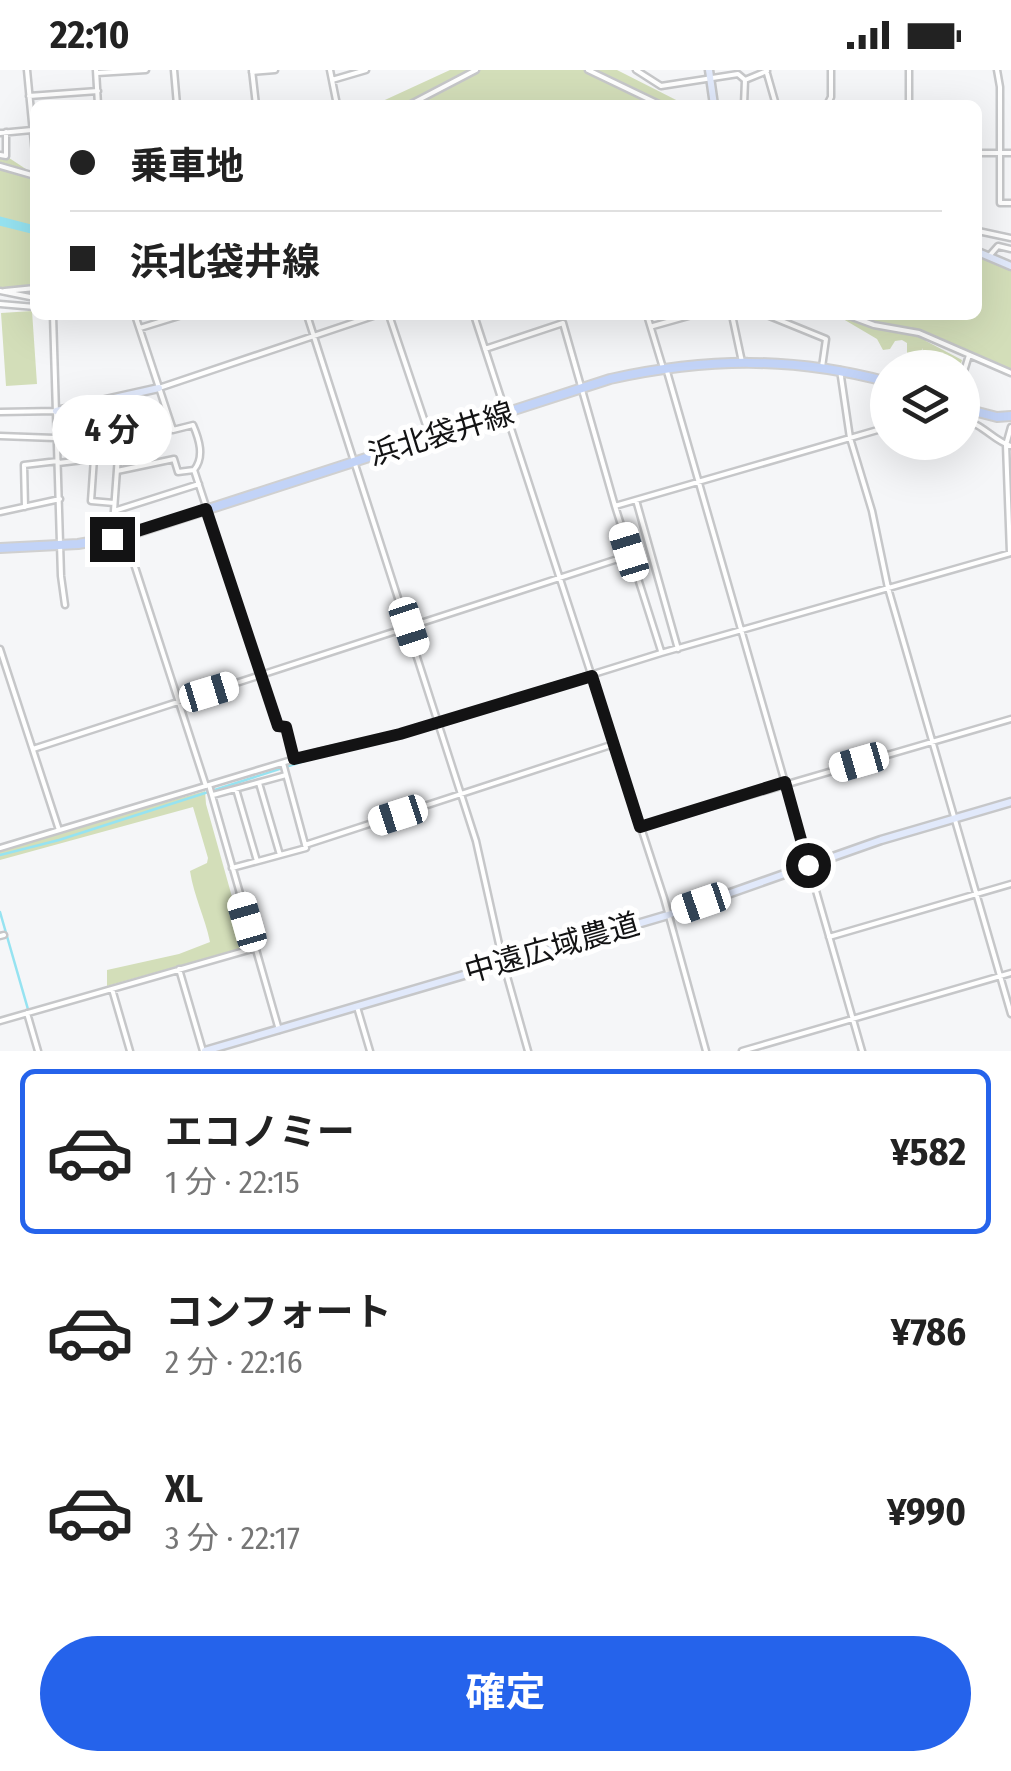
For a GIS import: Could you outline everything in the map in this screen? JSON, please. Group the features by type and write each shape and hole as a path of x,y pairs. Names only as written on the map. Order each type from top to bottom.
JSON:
{"main road":[{"name":"浜北袋井線","path":"0,548 125,536 610,379 664,368 742,362 822,367 870,378"},
{"path":"980,413 998,418 1011,416"}],"street":[{"path":"27,70 30,113"},
{"path":"98,100 96,72 146,70"},
{"path":"174,70 176,100"},
{"path":"255,100 252,71 275,70"},
{"path":"330,70 337,100"},
{"path":"332,80 366,70"},
{"path":"419,100 476,70"},
{"path":"588,70 651,100"},
{"path":"636,70 661,86 710,74 738,74 746,80"},
{"path":"746,80 766,70 775,100"},
{"path":"830,100 831,70"},
{"path":"909,70 909,100"},
{"path":"997,70 1000,203 1011,203"},
{"path":"710,74 713,100"},
{"path":"744,100 746,80"},
{"path":"28,96 98,91"},
{"path":"0,155 6,156 7,152 3,132 30,130"},
{"path":"982,154 1011,153"},
{"path":"0,166 30,175"},
{"path":"982,232 1011,238"},
{"path":"988,257 998,246 1011,249"},
{"path":"982,254 1011,266"},
{"path":"0,291 30,288"},
{"path":"0,291 30,297"},
{"path":"0,304 30,307"},
{"path":"53,320 65,605"},
{"path":"116,471 174,459 178,472 194,470 199,464 200,442 193,425 173,430 137,320"},
{"path":"140,328 166,320"},
{"path":"309,320 476,841 528,1051"},
{"path":"0,412 56,411 160,388 361,320"},
{"path":"392,320 430,437"},
{"path":"476,320 668,914 706,1051"},
{"path":"648,320 699,481 862,1051"},
{"path":"650,326 673,320"},
{"path":"733,320 742,362"},
{"path":"779,320 826,339 822,367"},
{"path":"861,320 919,333 959,350"},
{"path":"485,349 563,323 614,506 662,653"},
{"path":"980,359 1011,373"},
{"path":"840,370 850,438 872,511 888,588 1011,1014"},
{"path":"100,402 118,456 112,539"},
{"path":"980,425 1009,445"},
{"path":"0,848 294,759 438,723 678,648 1010,553 1011,427"},
{"path":"614,506 870,432"},
{"path":"0,436 57,438"},
{"path":"25,507 24,465 118,456"},
{"path":"94,458 92,500 115,503"},
{"path":"194,470 278,726 286,727 294,759"},
{"path":"114,511 199,484"},
{"path":"0,512 60,499"},
{"path":"636,500 678,648"},
{"path":"125,536 212,796 279,1030"},
{"path":"33,749 630,555"},
{"path":"0,650 59,831"},
{"path":"640,827 1011,719"},
{"path":"305,844 614,744"},
{"path":"232,868 306,848 282,763"},
{"path":"212,796 286,775"},
{"path":"259,782 280,855"},
{"path":"236,789 257,862"},
{"name":"中遠広域農道","path":"204,1051 668,914 808,865 1011,802"},
{"path":"829,937 1011,884"},
{"path":"0,1021 255,948"},
{"path":"179,969 204,1051"},
{"path":"742,1051 1011,973"},
{"path":"112,989 130,1051"},
{"path":"357,1007 370,1051"},
{"path":"26,1013 38,1051"},
{"path":"774,1042 776,1051"}],"green space":[{"path":"450,70 617,70 676,100 385,100"},
{"path":"0,152 30,172 30,288 0,291"},
{"path":"982,254 1011,268 1011,376 980,362 980,350 955,350 925,336 926,341 943,350 907,350 907,343 902,340 883,350 877,339 845,320 982,320"},
{"path":"30,311 37,384 6,386 1,313"},
{"path":"205,791 246,947 107,986 107,970 179,954 210,942 190,871 207,863 208,858 193,807 0,860 0,849"}],"waterway":[{"path":"0,221 30,229"},
{"path":"0,855 367,745"},
{"path":"0,912 40,1051"}],"route":[{"path":"112,539 206,509 278,726 286,727 294,759 400,734 592,676 640,827 785,782 808,865"}]}
